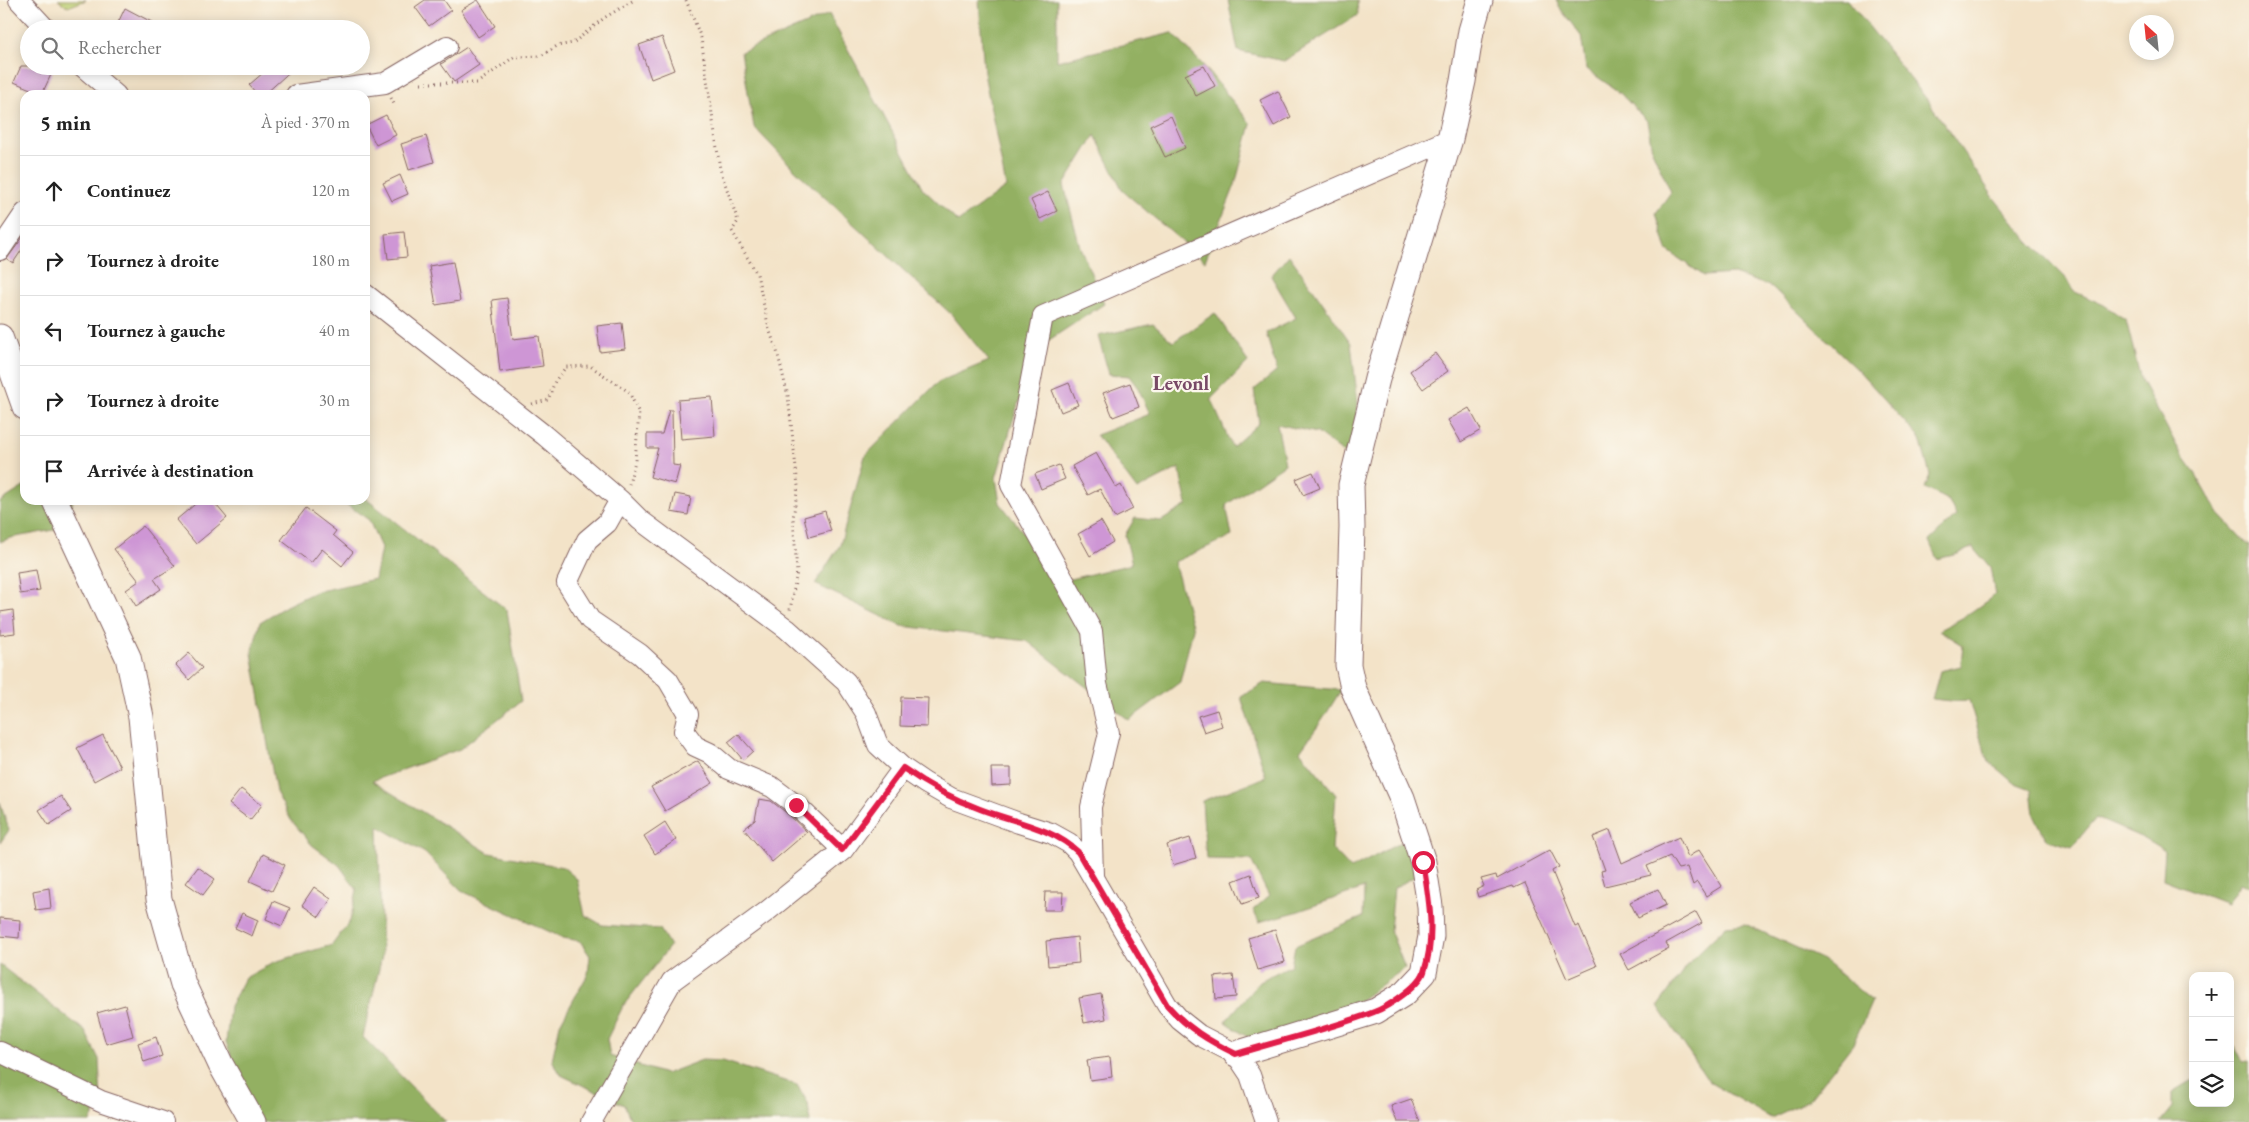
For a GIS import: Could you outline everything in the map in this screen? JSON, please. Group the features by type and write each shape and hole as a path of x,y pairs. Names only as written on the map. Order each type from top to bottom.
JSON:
{"street":[{"path":"19,0 38,20"},
{"path":"1236,1054 1376,1011 1405,993 1424,973 1431,936 1430,906 1423,862 1402,798 1353,688 1348,665 1352,527 1351,493 1359,445 1377,379 1450,139 1463,81 1471,31 1480,0"},
{"path":"333,90 385,83 446,46"},
{"path":"93,75 110,90"},
{"path":"1093,877 1091,807 1109,733 1097,684 1092,631 1011,485 1043,316 1450,139"},
{"path":"0,250 20,220"},
{"path":"370,298 512,410 620,500 640,520 787,629 846,682 866,713 878,745 903,768 951,798 1051,833 1069,843 1078,852 1167,1005 1180,1020 1199,1035 1236,1054 1250,1075 1266,1122"},
{"path":"0,337 20,393"},
{"path":"620,500 607,523 587,540 567,583 576,600 590,620 640,654 668,680 688,714 684,730 695,746 710,753 729,769 772,787 796,805 842,850"},
{"path":"57,505 128,657 141,717 159,899 184,984 221,1064 253,1122"},
{"path":"591,1122 672,981 766,912 842,850 903,768"},
{"path":"0,1052 100,1101 163,1122"}],"path":[{"path":"395,106 385,83 477,83 514,57 541,56 557,46 572,43 604,18 634,0"},
{"path":"686,0 702,38 720,169 738,221 732,231 757,274 769,329 777,351 788,396 798,486 793,518 797,572 787,629"},
{"path":"512,410 548,400 555,381 566,367 590,366 629,392 639,413 636,461 631,481 620,500"}],"green space":[{"path":"58,0 86,0 68,7"},
{"path":"979,0 1057,0 1057,61 1172,33 1204,66 1251,124 1235,185 1205,261 1123,191 1095,135 1064,185 1080,247 1104,304 1046,342 1018,404 996,478 1000,503 1062,581 1132,564 1125,535 1135,518 1161,521 1187,505 1179,468 1137,490 1096,435 1150,414 1138,388 1129,376 1109,374 1098,336 1153,324 1173,342 1215,313 1248,362 1211,399 1232,447 1259,423 1254,390 1277,371 1266,333 1296,318 1271,276 1289,255 1351,343 1358,404 1349,457 1317,433 1277,424 1285,464 1226,505 1232,536 1174,562 1193,629 1180,682 1129,720 1027,641 902,626 815,584 840,545 865,456 938,382 989,361 952,315 794,169 754,127 741,52 829,14 923,189 958,222 1006,187 984,73"},
{"path":"1228,0 1357,0 1358,15 1284,61 1238,51"},
{"path":"1556,0 1848,0 1929,102 1994,198 2029,241 2066,278 2073,291 2104,305 2126,320 2141,380 2179,450 2194,471 2219,514 2249,546 2249,887 2240,883 2227,904 2163,879 2165,851 2143,838 2096,818 2072,847 2046,839 2034,814 2031,790 2015,784 1987,760 1969,700 1932,699 1940,671 1961,666 1963,645 1939,630 1964,617 1995,595 1990,567 1973,547 1958,554 1937,559 1929,541 1956,516 1949,501 1925,488 1930,475 1920,439 1859,371 1772,287 1734,274 1704,276 1667,250 1656,213 1671,192 1652,150 1647,121 1619,92 1586,69 1581,36 1559,7"},
{"path":"20,489 20,505 72,505 70,515 60,529 10,538 0,542 0,502"},
{"path":"370,502 507,610 521,701 460,749 372,781 489,853 563,867 577,879 585,915 602,925 660,929 670,946 623,1006 607,1039 610,1056 665,1074 702,1060 723,1061 797,1085 808,1103 810,1122 632,1122 624,1105 561,1075 552,1060 560,1024 588,974 590,956 580,941 563,938 462,891 425,853 378,826 382,956 363,1037 446,1122 256,1122 226,1042 230,1006 245,978 274,962 332,945 350,921 357,890 339,865 312,845 291,820 276,792 252,653 260,622 286,606 315,592 375,579 381,548 369,520 347,505 370,505"},
{"path":"1264,683 1341,690 1300,751 1336,795 1332,849 1351,869 1407,839 1421,873 1394,888 1390,930 1405,968 1345,1011 1273,1054 1225,1022 1260,981 1291,965 1295,946 1363,917 1364,888 1296,912 1259,922 1253,910 1269,896 1251,860 1206,859 1202,801 1266,777 1241,697"},
{"path":"0,803 9,830 0,843"},
{"path":"1745,924 1823,960 1872,1001 1853,1044 1809,1100 1771,1118 1709,1082 1658,1006 1692,959 1726,926"},
{"path":"0,965 85,1031 99,1059 101,1101 90,1122 0,1122"},
{"path":"2234,1046 2243,1062 2249,1061 2249,1122 2161,1122 2173,1107 2173,1092 2189,1082 2189,1107 2234,1107"}],"building":[{"path":"425,0 444,0 451,10 429,26 415,7"},
{"path":"478,0 495,26 478,37 461,10"},
{"path":"125,8 148,20 119,20"},
{"path":"662,37 674,70 651,79 639,45"},
{"path":"467,47 479,65 454,82 441,64"},
{"path":"1204,66 1215,86 1196,96 1185,75"},
{"path":"20,68 20,75 51,75 44,90 33,90 14,82"},
{"path":"261,75 286,75 270,90 254,90 249,85"},
{"path":"1278,91 1291,117 1274,126 1260,100"},
{"path":"386,115 396,135 376,145 370,133 370,123"},
{"path":"1171,116 1185,148 1165,157 1150,126"},
{"path":"426,136 434,162 409,170 401,144"},
{"path":"400,175 408,194 392,201 383,183"},
{"path":"1048,192 1057,211 1040,219 1031,200"},
{"path":"404,232 407,257 388,259 385,234"},
{"path":"20,241 20,252 13,263 7,259"},
{"path":"453,262 460,301 436,305 429,266"},
{"path":"507,298 513,339 539,336 543,366 500,372 492,300"},
{"path":"622,323 625,349 600,352 597,326"},
{"path":"1435,353 1448,371 1423,389 1410,371"},
{"path":"1069,383 1078,405 1061,412 1052,390"},
{"path":"1130,383 1139,407 1113,417 1103,393"},
{"path":"712,397 715,436 681,439 678,400"},
{"path":"1469,408 1481,430 1461,442 1448,420"},
{"path":"669,410 672,410 673,465 680,466 675,484 650,477 658,448 647,448 647,434 662,434"},
{"path":"1096,453 1116,488 1121,485 1133,509 1115,518 1100,489 1088,495 1072,466"},
{"path":"1059,465 1065,479 1041,489 1035,474"},
{"path":"1313,472 1320,488 1303,495 1296,479"},
{"path":"675,494 691,497 688,515 671,512"},
{"path":"194,505 216,505 227,518 196,544 176,520"},
{"path":"306,508 336,531 333,535 353,552 342,566 322,549 311,563 281,540"},
{"path":"825,511 831,531 809,537 804,517"},
{"path":"1101,521 1113,542 1090,556 1078,534"},
{"path":"143,526 175,566 154,579 161,589 136,606 126,590 139,581 114,549"},
{"path":"36,570 40,591 20,594 17,573"},
{"path":"13,610 15,633 0,635 0,612"},
{"path":"189,653 202,668 189,680 176,665"},
{"path":"901,697 928,698 927,727 900,726"},
{"path":"1217,710 1222,726 1204,732 1198,716"},
{"path":"738,734 753,751 743,760 728,742"},
{"path":"103,735 120,767 94,781 77,748"},
{"path":"698,761 713,783 665,811 651,787"},
{"path":"991,768 1011,768 1011,785 992,786"},
{"path":"241,789 262,805 250,820 229,804"},
{"path":"61,796 71,811 49,825 39,810"},
{"path":"759,799 771,801 807,832 772,862 744,829 755,820"},
{"path":"665,822 676,840 655,854 644,836"},
{"path":"1610,830 1622,863 1679,837 1688,857 1699,850 1722,886 1706,896 1697,882 1693,885 1687,867 1678,869 1670,856 1647,866 1651,875 1605,886 1601,871 1605,870 1593,837"},
{"path":"1190,838 1196,858 1173,865 1167,845"},
{"path":"1550,850 1559,867 1552,871 1575,927 1579,925 1597,966 1567,979 1525,883 1514,888 1513,886 1478,897 1476,890 1484,886 1481,879 1496,875 1497,879"},
{"path":"263,854 285,865 272,891 250,881"},
{"path":"198,867 215,879 203,895 186,883"},
{"path":"1251,874 1259,898 1242,904 1233,881"},
{"path":"314,887 331,899 319,917 302,905"},
{"path":"49,888 51,908 36,910 33,891"},
{"path":"1658,889 1666,905 1638,918 1630,902"},
{"path":"1045,892 1063,892 1062,910 1044,910"},
{"path":"273,901 290,908 282,926 266,919"},
{"path":"1696,912 1702,923 1666,943 1669,948 1629,970 1620,954"},
{"path":"242,913 258,920 252,936 235,928"},
{"path":"0,918 20,920 19,938 0,936"},
{"path":"1275,930 1285,962 1258,970 1248,938"},
{"path":"1077,937 1079,963 1048,966 1046,941"},
{"path":"1233,975 1236,997 1216,999 1214,977"},
{"path":"1101,994 1106,1019 1084,1023 1079,998"},
{"path":"125,1005 133,1036 106,1044 97,1013"},
{"path":"156,1037 162,1056 144,1062 138,1043"},
{"path":"1110,1057 1112,1077 1090,1080 1087,1060"},
{"path":"1411,1099 1420,1122 1397,1122 1391,1106"}],"district":[{"name":"Levonl","path":"1181,383"}],"route":[{"path":"796,805 842,850 903,768 951,798 1051,833 1069,843 1078,852 1167,1005 1180,1020 1199,1035 1236,1054 1376,1011 1405,993 1415,984 1424,973 1431,936 1430,906 1423,862"}]}
